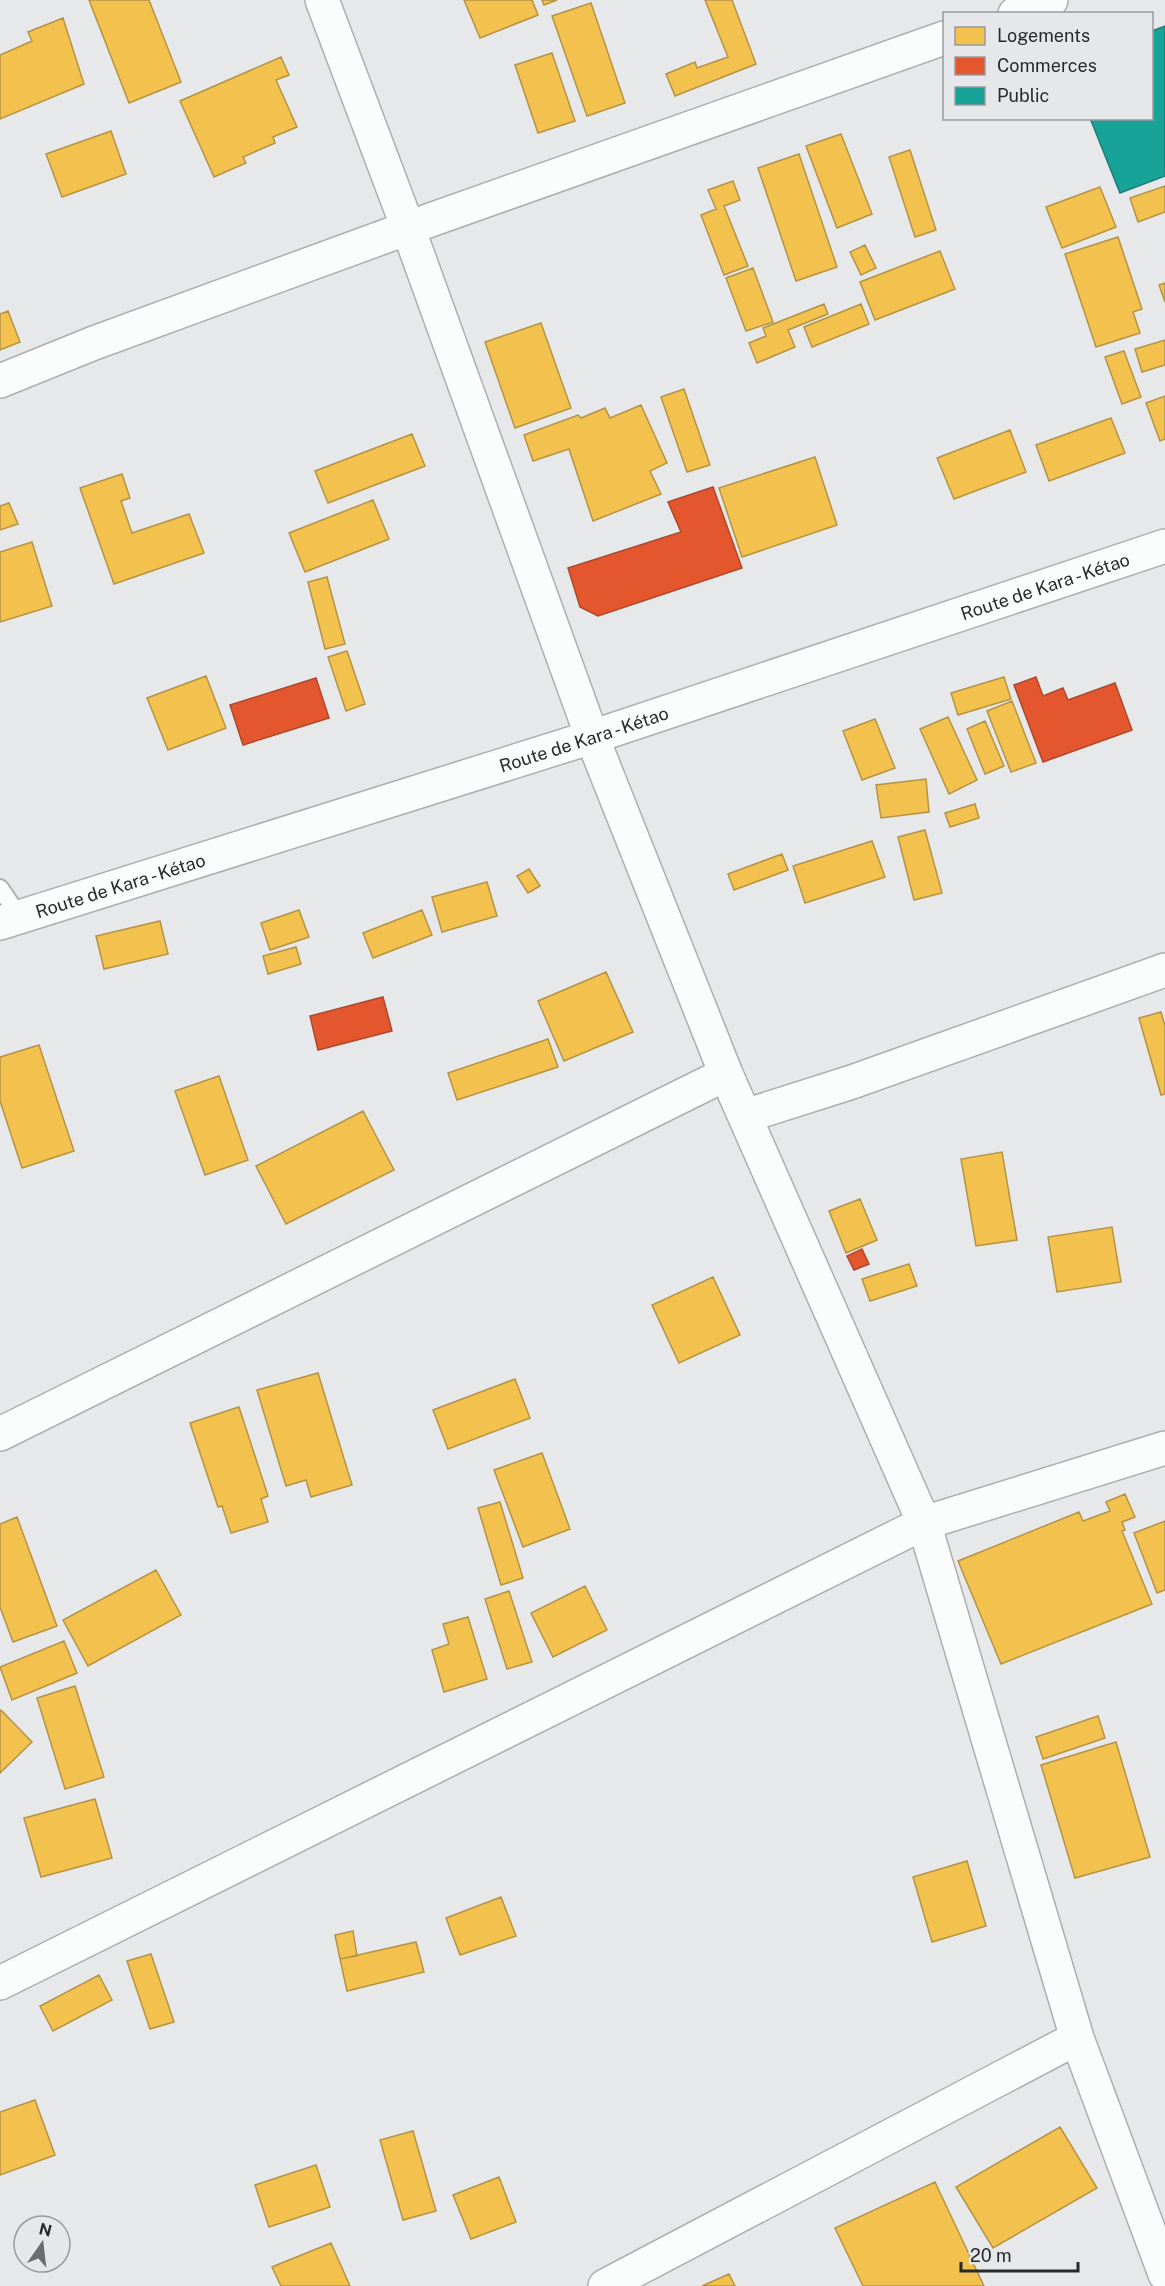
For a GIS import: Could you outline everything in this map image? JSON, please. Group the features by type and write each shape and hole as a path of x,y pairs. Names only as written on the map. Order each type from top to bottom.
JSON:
{"street":[{"path":"322,0 408,228 592,737 726,1074 924,1523 1077,2038 1165,2274"},
{"path":"1020,12 1051,0"},
{"path":"0,381 94,342 408,228 943,39"},
{"name":"Route de Kara - Kétao","path":"10,919 592,737 1165,546"},
{"path":"745,1116 852,1082 1165,970"},
{"path":"0,1434 726,1074"},
{"path":"0,1983 924,1523 1165,1448"},
{"path":"605,2286 1077,2038"}],"lane":[{"path":"0,888 10,919"}],"building: Logements":[{"path":"89,0 149,0 181,82 129,103"},
{"path":"464,0 532,0 538,15 480,38"},
{"path":"542,0 557,0 544,5"},
{"path":"705,0 732,0 756,64 675,96 666,74 695,62 697,68 728,57"},
{"path":"591,3 625,103 587,116 552,16"},
{"path":"63,18 84,84 0,119 0,55 32,41 28,32"},
{"path":"552,53 575,121 538,133 515,65"},
{"path":"281,57 289,75 276,80 297,127 273,137 275,143 243,157 246,163 214,177 180,101"},
{"path":"111,131 126,174 62,197 46,154"},
{"path":"841,134 872,214 837,228 806,146"},
{"path":"910,150 936,230 915,237 889,157"},
{"path":"799,154 837,267 796,281 758,168"},
{"path":"733,181 740,200 724,206 748,266 724,275 701,215 716,209 708,190"},
{"path":"1165,186 1165,212 1138,222 1130,198"},
{"path":"1100,187 1116,227 1062,248 1046,207"},
{"path":"1118,237 1142,309 1133,312 1140,333 1096,347 1065,254"},
{"path":"865,245 876,268 861,275 850,252"},
{"path":"940,251 955,289 875,320 860,282"},
{"path":"753,268 773,322 746,331 726,278"},
{"path":"1165,283 1165,302 1159,285"},
{"path":"824,304 828,314 788,330 795,347 757,363 749,343 766,336 763,328"},
{"path":"861,304 869,324 812,347 804,327"},
{"path":"8,311 20,342 0,350 0,314"},
{"path":"541,323 571,408 515,428 485,342"},
{"path":"1165,340 1165,365 1142,372 1135,349"},
{"path":"1124,351 1141,397 1122,404 1105,357"},
{"path":"684,389 710,465 687,472 661,397"},
{"path":"1165,396 1165,439 1160,441 1146,403"},
{"path":"641,405 667,463 650,471 661,494 593,521 569,449 533,461 524,435 578,415 581,418 605,408 610,418"},
{"path":"1111,418 1125,453 1049,481 1036,445"},
{"path":"1010,430 1026,472 954,499 937,458"},
{"path":"412,434 425,466 328,503 315,471"},
{"path":"815,457 837,525 742,557 719,488"},
{"path":"122,474 130,498 121,501 132,533 189,514 204,553 114,584 80,488"},
{"path":"373,500 389,539 305,572 289,533"},
{"path":"9,503 18,524 0,530 0,506"},
{"path":"32,542 52,606 0,622 0,552"},
{"path":"327,577 345,644 325,649 308,582"},
{"path":"347,651 365,704 346,711 328,657"},
{"path":"206,676 226,728 168,750 147,698"},
{"path":"1004,677 1011,699 958,715 951,693"},
{"path":"1012,701 1036,763 1011,772 987,711"},
{"path":"948,717 977,780 949,794 920,729"},
{"path":"875,719 895,768 862,780 843,731"},
{"path":"985,721 1004,766 985,774 967,729"},
{"path":"926,779 929,812 881,818 876,785"},
{"path":"975,804 979,818 950,827 945,813"},
{"path":"925,830 942,893 914,900 898,837"},
{"path":"872,841 885,877 805,903 793,866"},
{"path":"782,854 788,870 734,890 728,874"},
{"path":"529,869 540,886 528,893 517,876"},
{"path":"487,882 497,916 442,932 432,897"},
{"path":"299,910 309,937 270,950 261,923"},
{"path":"422,910 432,935 373,958 363,933"},
{"path":"160,921 168,954 104,969 96,936"},
{"path":"296,947 301,964 268,974 263,956"},
{"path":"606,972 633,1032 564,1061 538,1001"},
{"path":"1161,1012 1165,1026 1165,1094 1161,1095 1139,1018"},
{"path":"548,1039 558,1067 457,1100 448,1073"},
{"path":"39,1045 74,1151 22,1168 0,1101 0,1057"},
{"path":"219,1076 248,1160 205,1175 175,1091"},
{"path":"363,1111 394,1170 286,1224 256,1166"},
{"path":"1002,1152 1017,1240 976,1246 961,1159"},
{"path":"860,1199 877,1240 846,1253 829,1211"},
{"path":"1112,1227 1121,1282 1057,1292 1048,1237"},
{"path":"909,1264 917,1286 870,1301 862,1279"},
{"path":"713,1277 740,1335 679,1363 652,1305"},
{"path":"318,1373 352,1485 311,1497 306,1480 286,1486 257,1390"},
{"path":"515,1379 530,1418 448,1449 433,1410"},
{"path":"239,1407 268,1496 261,1499 268,1522 231,1533 222,1506 218,1507 190,1423"},
{"path":"542,1453 570,1529 523,1547 494,1470"},
{"path":"1125,1494 1135,1517 1122,1522 1125,1530 1122,1531 1152,1604 1001,1664 958,1561 1079,1512 1083,1521 1110,1511 1106,1502"},
{"path":"500,1502 523,1578 501,1585 478,1508"},
{"path":"17,1517 57,1626 13,1642 0,1607 0,1524"},
{"path":"1165,1521 1165,1590 1157,1593 1134,1533"},
{"path":"156,1570 181,1615 88,1666 63,1620"},
{"path":"585,1586 607,1630 553,1657 531,1613"},
{"path":"509,1591 532,1662 507,1669 485,1599"},
{"path":"468,1617 487,1679 444,1692 432,1650 449,1644 443,1624"},
{"path":"64,1641 77,1673 12,1700 0,1667"},
{"path":"75,1686 104,1777 65,1789 37,1698"},
{"path":"0,1711 32,1742 0,1773"},
{"path":"1098,1716 1105,1738 1043,1759 1036,1737"},
{"path":"1116,1742 1150,1857 1075,1878 1041,1765"},
{"path":"95,1799 112,1858 41,1877 24,1818"},
{"path":"967,1861 986,1926 932,1942 913,1877"},
{"path":"501,1897 516,1936 460,1955 446,1918"},
{"path":"353,1931 357,1956 340,1959 335,1935"},
{"path":"416,1942 424,1972 347,1991 340,1959"},
{"path":"151,1954 174,2022 150,2029 127,1961"},
{"path":"99,1975 112,2000 53,2031 40,2006"},
{"path":"35,2100 55,2155 0,2175 0,2112"},
{"path":"1060,2127 1097,2188 993,2248 956,2187"},
{"path":"413,2131 436,2211 403,2220 380,2140"},
{"path":"316,2165 330,2207 269,2227 255,2185"},
{"path":"499,2177 516,2222 471,2239 453,2195"},
{"path":"935,2182 984,2286 863,2286 835,2228"},
{"path":"331,2243 350,2286 281,2286 272,2267"},
{"path":"729,2274 735,2286 702,2286"}],"building: Commerces":[{"path":"713,487 742,568 598,616 580,607 568,568 681,532 668,502"},
{"path":"1036,677 1043,696 1063,688 1068,700 1115,683 1132,730 1043,762 1014,685"},
{"path":"316,678 329,718 243,745 230,705"},
{"path":"383,997 392,1031 318,1050 310,1016"},
{"path":"862,1249 869,1264 854,1270 847,1256"}],"building: Public":[{"path":"1165,26 1165,176 1120,193 1091,120 1153,120 1153,31"}]}
